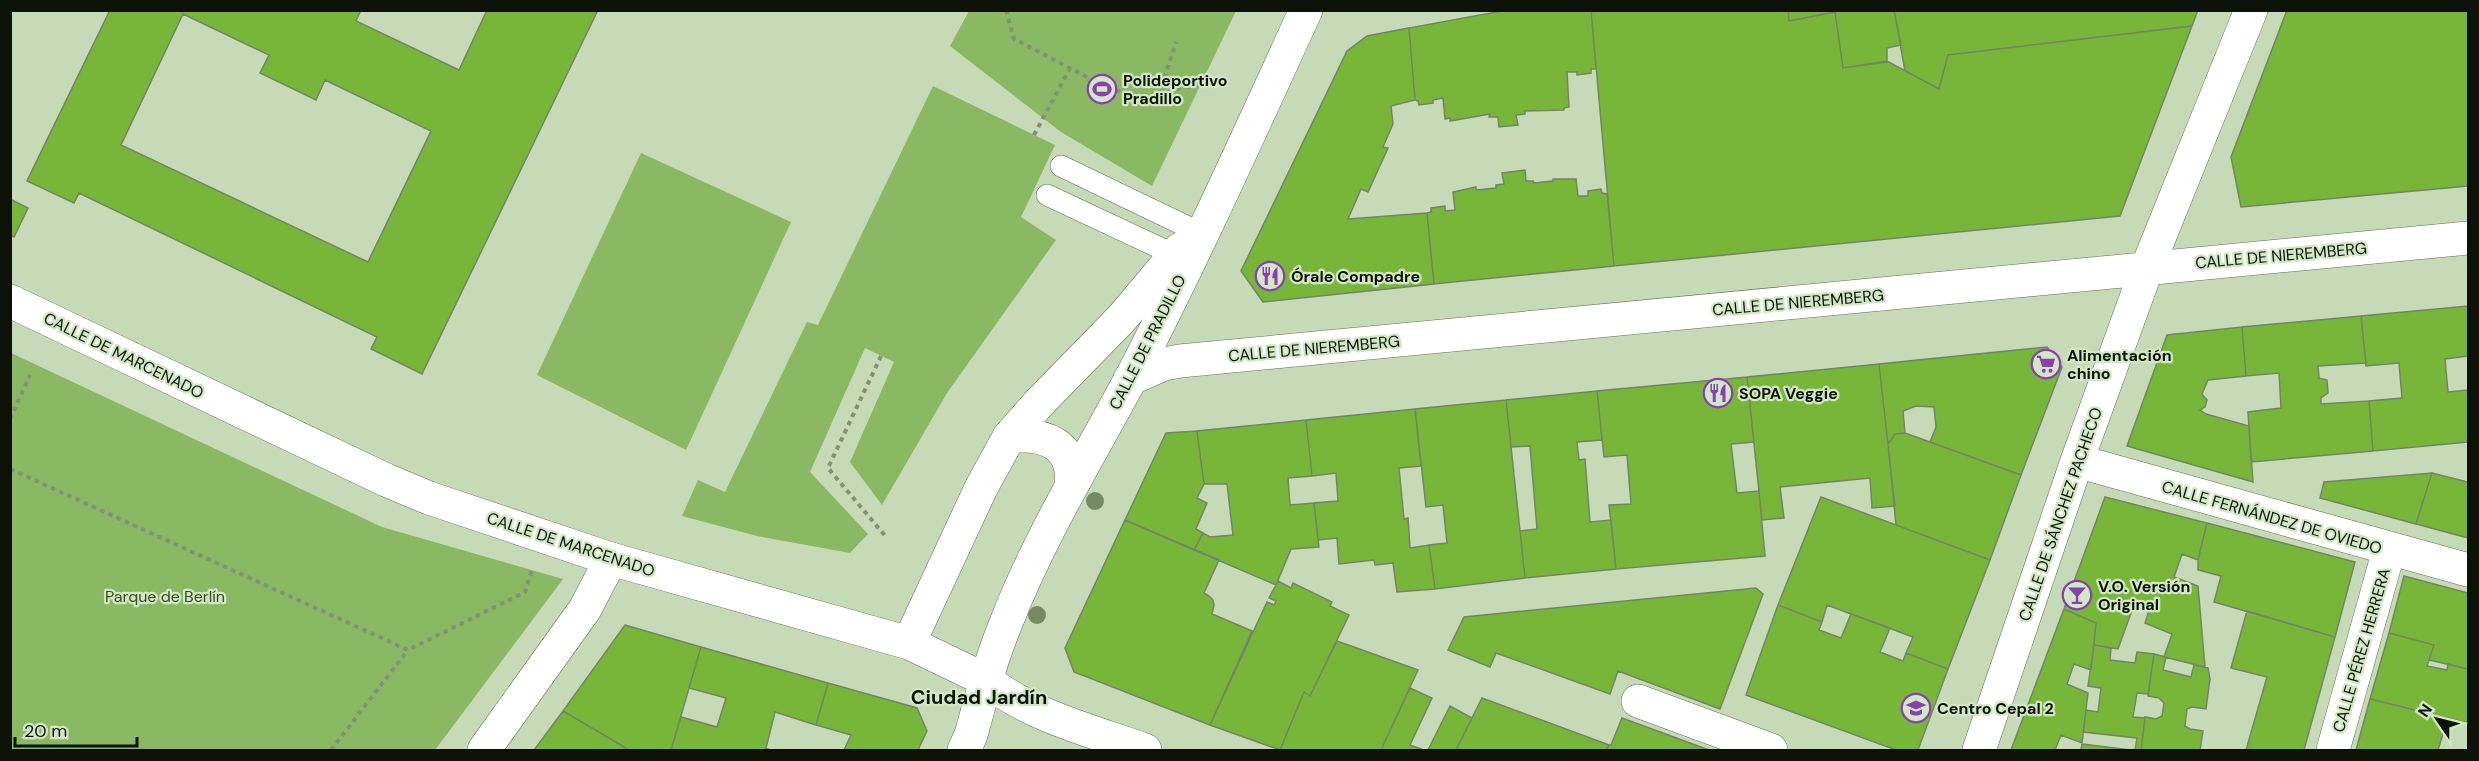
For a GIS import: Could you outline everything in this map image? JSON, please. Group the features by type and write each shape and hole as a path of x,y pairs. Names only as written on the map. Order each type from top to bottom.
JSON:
{"street":[{"name":"CALLE DE PRADILLO","path":"964,750 1005,623 1071,486 1130,379 1220,198 1306,10"},
{"name":"CALLE DE SÁNCHEZ PACHECO","path":"1979,750 2077,461 2147,268 2251,10"},
{"name":"CALLE DE PRADILLO","path":"909,644 981,488 1009,437 1053,388 1122,318 1220,198"},
{"name":"CALLE DE NIEREMBERG","path":"1130,379 1164,364 1180,361 2469,238"},
{"name":"CALLE DE MARCENADO","path":"10,301 429,498 611,558 909,644 986,680 1039,711 1145,750"},
{"path":"1009,437 1035,436 1056,444 1071,463 1071,486"},
{"name":"CALLE FERNÁNDEZ DE OVIEDO","path":"2077,461 2389,550 2469,570"},
{"name":"CALLE PÉREZ HERRERA","path":"2333,750 2389,550"},
{"path":"484,750 585,609 611,558"},
{"path":"1638,701 1771,750"}],"lane":[{"path":"1061,166 1194,230"},
{"path":"1047,195 1174,255"}],"path":[{"path":"1006,10 1014,39 1125,94 1159,96 1180,88 1212,83"},
{"path":"1159,96 1176,42"},
{"path":"1034,135 1070,68"},
{"path":"881,356 828,468 887,538"},
{"path":"10,419 30,375"},
{"path":"10,469 408,650"},
{"path":"331,750 408,650 525,592 532,570"}],"green space":[{"name":"Polideportivo Pradillo","path":"969,11 1236,11 1152,186 1061,132 950,46"},
{"path":"933,86 1055,145 1021,217 1056,240 947,393 882,505 850,462 894,362 865,348 810,472 868,534 850,553 757,536 682,516 698,480 725,492 807,322 818,325"},
{"path":"641,153 791,222 686,450 537,375"},
{"name":"Parque de Berlín","path":"11,353 382,527 563,579 435,750 11,750"}],"building":[{"path":"110,10 361,10 356,21 459,70 487,10 598,10 422,374 371,349 377,337 79,193 74,203 27,181","holes":["183,14 269,55 260,73 316,100 325,80 431,131 368,262 121,145"]},
{"path":"1507,10 1591,10 1596,69 1591,69 1591,73 1577,75 1577,72 1567,72 1569,107 1564,110 1525,111 1525,114 1516,115 1518,125 1499,127 1498,117 1489,117 1490,114 1450,121 1450,118 1445,119 1443,98 1433,100 1433,103 1419,105 1415,100 1409,28"},
{"path":"1591,10 1788,10 1789,21 1835,12 1843,68 1887,61 1939,89 1948,55 2192,26 2120,216 1614,266"},
{"path":"1788,10 1894,10 1901,45 1887,48 1887,62 1843,68 1835,12 1789,21"},
{"path":"1894,10 2198,10 2192,26 1948,55 1939,89 1905,71"},
{"path":"2287,10 2468,10 2468,186 2241,207 2231,157"},
{"path":"1409,28 1415,100 1391,106 1393,124 1383,147 1388,148 1368,192 1361,189 1348,219 1427,213 1434,284 1263,302 1241,271 1347,51 1367,36"},
{"path":"1525,170 1526,181 1534,183 1553,181 1553,179 1576,179 1578,196 1588,196 1588,191 1601,189 1602,193 1607,194 1614,266 1434,284 1427,213 1431,212 1431,208 1445,206 1445,211 1455,210 1453,192 1476,187 1476,190 1496,188 1496,185 1504,184 1502,173"},
{"path":"10,199 28,208 14,237 10,235"},
{"path":"2468,306 2468,356 2445,359 2448,392 2468,390 2468,442 2373,451 2369,401 2402,398 2399,363 2366,366 2361,316"},
{"path":"2361,316 2366,363 2318,366 2319,378 2327,380 2328,393 2321,398 2321,404 2369,401 2373,451 2251,462 2248,412 2281,408 2279,373 2246,376 2242,327"},
{"path":"2242,327 2246,376 2208,380 2202,394 2207,400 2205,407 2200,410 2206,414 2249,426 2253,482 2127,446 2167,335"},
{"path":"2047,347 2062,367 2021,475 1930,442 1936,427 1934,407 1916,406 1903,411 1905,433 1895,434 1888,444 1879,364"},
{"path":"1879,364 1895,506 1872,508 1870,478 1780,487 1784,518 1762,520 1747,377"},
{"path":"1747,377 1754,442 1731,444 1737,493 1759,491 1765,556 1616,569 1609,505 1631,504 1627,455 1604,457 1597,391"},
{"path":"1597,391 1602,440 1577,442 1579,460 1585,459 1590,522 1611,520 1616,569 1525,578 1520,531 1537,529 1530,446 1511,447 1506,400"},
{"path":"1506,400 1525,578 1435,589 1429,545 1447,543 1443,505 1426,507 1415,409"},
{"path":"1415,409 1421,466 1399,468 1404,519 1408,518 1410,548 1429,545 1435,589 1397,592 1393,563 1375,565 1374,560 1339,564 1337,538 1318,540 1314,503 1338,501 1336,473 1312,476 1306,420"},
{"path":"1306,420 1312,476 1288,478 1290,505 1314,503 1319,547 1291,549 1276,585 1194,550 1203,533 1210,537 1233,535 1227,484 1204,484 1197,431"},
{"path":"1197,431 1204,484 1197,498 1207,503 1196,529 1203,533 1194,550 1125,520 1166,433"},
{"path":"1905,433 2021,475 1990,560 1896,525 1888,444 1895,434"},
{"path":"2432,473 2468,482 2468,538 2416,524"},
{"path":"2432,473 2416,524 2320,498 2324,482"},
{"path":"1821,497 1990,560 1948,669 1906,653 1913,637 1827,605 1822,622 1778,605"},
{"path":"2105,497 2207,523 2198,560 2182,554 2174,577 2198,586 2205,667 2164,657 2172,634 2145,623 2150,607 2135,602 2118,649 2094,645 2096,623 2064,609"},
{"path":"1125,520 1219,560 1204,593 1213,600 1212,614 1252,631 1210,725 1074,672 1065,648"},
{"path":"2207,523 2355,562 2335,637 2214,602 2221,576 2198,570 2198,560"},
{"path":"2404,576 2468,593 2468,669 2429,660 2434,645 2389,633"},
{"path":"1278,581 1291,588 1293,583 1332,602 1330,606 1349,615 1310,696 1304,692 1280,750 1210,725 1267,602 1274,605 1276,601 1269,598"},
{"path":"1756,588 1763,594 1720,709 1618,671 1610,694 1496,653 1490,667 1448,650 1464,617"},
{"path":"1778,605 1822,622 1819,630 1841,638 1851,614 1890,628 1880,652 1903,661 1906,653 1948,669 1918,750 1896,750 1746,695"},
{"path":"2064,609 2096,623 2091,670 2074,664 2067,684 2088,693 2082,743 2061,735 2055,750 2011,750"},
{"path":"2247,611 2335,637 2304,750 2246,750 2267,677 2231,668"},
{"path":"625,625 701,647 671,750 629,750 563,711"},
{"path":"2389,633 2434,645 2427,666 2447,670 2448,664 2468,669 2468,723 2370,699"},
{"path":"1337,641 1418,670 1381,750 1280,750 1304,692 1310,696"},
{"path":"2094,645 2111,648 2110,660 2135,663 2137,652 2154,654 2148,694 2137,693 2133,717 2145,718 2141,750 2135,750 2137,738 2083,732 2086,710 2098,712 2101,688 2088,686"},
{"path":"701,647 828,683 816,725 775,712 766,748 770,750 671,750 681,717 717,727 726,698 689,688"},
{"path":"2154,654 2166,657 2163,670 2191,677 2194,665 2208,668 2210,679 2206,709 2192,707 2187,709 2185,726 2203,731 2200,750 2141,750 2145,717 2156,719 2162,716 2164,703 2159,698 2148,696"},
{"path":"828,683 917,708 927,731 918,750 844,750 851,735 816,725"},
{"path":"1410,688 1432,698 1410,745 1424,750 1381,750"},
{"path":"1482,698 1609,745 1606,750 1456,750"},
{"path":"2370,699 2448,718 2438,750 2356,750"},
{"path":"1450,706 1472,718 1456,750 1428,750"},
{"path":"563,711 626,748 624,750 534,750"},
{"path":"1622,718 1709,750 1606,750 1611,745"},
{"path":"2082,744 2131,750 2081,750"}],"place":[{"name":"Polideportivo Pradillo","path":"1102,89"},
{"name":"Órale Compadre","path":"1270,276"},
{"name":"Alimentación chino","path":"2046,364"},
{"name":"SOPA Veggie","path":"1718,393"},
{"name":"V.O. Versión Original","path":"2077,595"},
{"name":"Centro Cepal 2","path":"1916,708"}],"district":[{"name":"Ciudad Jardín","path":"979,697"}]}
